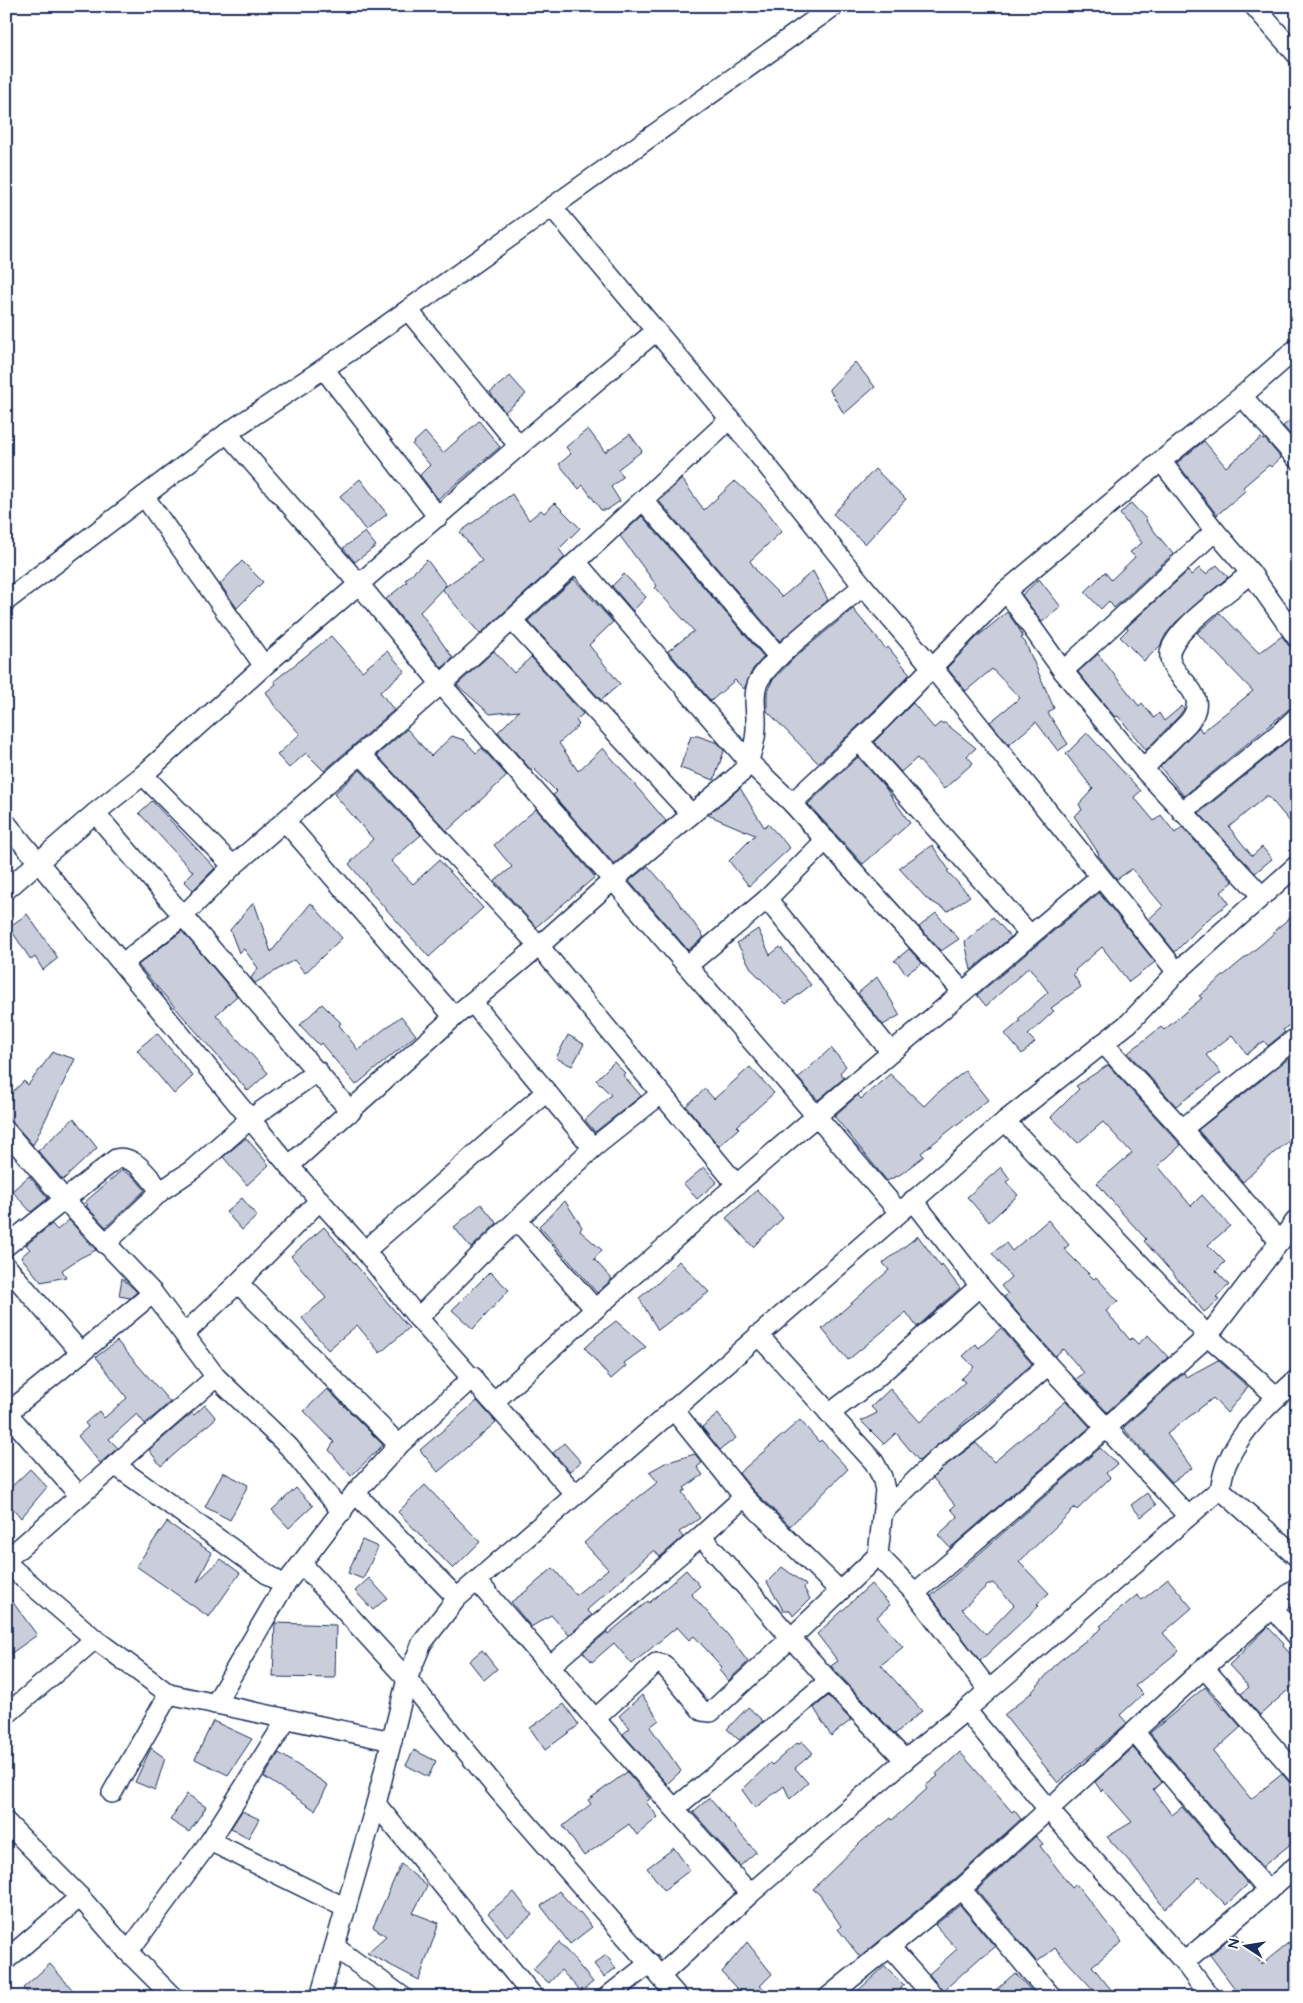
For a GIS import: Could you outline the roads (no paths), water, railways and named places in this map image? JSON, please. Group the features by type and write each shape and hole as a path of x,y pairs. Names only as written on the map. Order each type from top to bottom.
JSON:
{"street":[{"path":"6,601 227,433 408,310 834,6"},
{"path":"1254,6 1297,55"},
{"path":"552,207 730,418 863,586 932,667 1177,972"},
{"path":"408,310 519,446"},
{"path":"6,890 95,813 143,775 358,584 656,331"},
{"path":"792,803 890,712 1006,591 1242,396 1297,348"},
{"path":"324,368 438,516"},
{"path":"1242,396 1297,459"},
{"path":"123,963 183,916 233,866 512,620 730,418"},
{"path":"227,433 815,1117 906,1206 980,1286 1048,1365 1188,1516"},
{"path":"1161,461 1251,574 1297,638"},
{"path":"144,496 264,666"},
{"path":"643,500 780,657"},
{"path":"1063,671 1215,531"},
{"path":"576,562 748,760 792,803 963,992"},
{"path":"1143,769 1195,715 1197,707 1192,691 1175,670 1169,658 1170,650 1178,637 1192,622 1251,574"},
{"path":"289,1166 472,1002 741,773 754,746 757,685 769,666 863,586"},
{"path":"1006,591 1063,671 1143,769 1261,895"},
{"path":"512,620 691,814"},
{"path":"1182,812 1297,717"},
{"path":"859,741 1030,936"},
{"path":"360,754 539,946 737,1185"},
{"path":"143,775 233,866"},
{"path":"95,813 318,1071 351,1112"},
{"path":"284,821 454,1018"},
{"path":"6,823 289,1166 365,1251 418,1318 473,1377 575,1494"},
{"path":"686,966 767,899 826,840"},
{"path":"320,1997 376,1804 407,1679 422,1643 457,1598 1005,1121 1129,1023 1177,972 1297,864"},
{"path":"494,1402 594,1308 891,1052 1100,877"},
{"path":"767,899 891,1052"},
{"path":"472,1002 594,1148"},
{"path":"1182,1129 1297,1037"},
{"path":"1103,1043 1182,1129 1280,1242"},
{"path":"105,1244 161,1191 192,1170 250,1119 318,1071"},
{"path":"365,1251 546,1092"},
{"path":"418,1318 480,1255 594,1148 661,1094"},
{"path":"1005,1121 1208,1336 1277,1397"},
{"path":"6,1131 65,1200 153,1293 216,1378 289,1447 342,1512"},
{"path":"6,1246 110,1162 121,1157 138,1165 161,1191"},
{"path":"184,1334 238,1283 320,1200"},
{"path":"915,1593 1106,1428 1208,1336 1297,1219"},
{"path":"518,1221 594,1308"},
{"path":"6,1266 81,1353"},
{"path":"238,1283 399,1445"},
{"path":"829,1414 874,1379 980,1286"},
{"path":"79,1494 7,1413 153,1293"},
{"path":"595,1719 656,1663 664,1664 702,1711 711,1712 792,1638 878,1555 885,1490 882,1477 874,1462 758,1335"},
{"path":"883,1512 938,1458 977,1428 1048,1365"},
{"path":"215,1704 284,1586 356,1493 399,1445 473,1377"},
{"path":"216,1378 79,1494 6,1562 95,1639 169,1694 392,1741"},
{"path":"607,1997 655,1969 750,1894 966,1710 1220,1489 1226,1465 1237,1442 1249,1426 1297,1379"},
{"path":"673,1409 744,1497 840,1591"},
{"path":"115,1465 284,1586"},
{"path":"1220,1489 1296,1554"},
{"path":"356,1493 457,1598"},
{"path":"550,1666 744,1497"},
{"path":"701,1536 829,1681 905,1760"},
{"path":"878,1555 915,1593 988,1689"},
{"path":"302,1564 407,1679 498,1790 678,1997"},
{"path":"477,1581 595,1719 750,1894"},
{"path":"828,1997 960,1889 1135,1733 1204,1668 1297,1588"},
{"path":"1272,1608 1297,1636"},
{"path":"6,1715 95,1639"},
{"path":"1204,1668 1297,1774"},
{"path":"675,1808 829,1681"},
{"path":"112,1793 169,1694"},
{"path":"966,1710 1048,1809 1184,1962 1210,1997"},
{"path":"128,1952 210,1842 286,1719"},
{"path":"1135,1733 1268,1892"},
{"path":"376,1804 534,1997"},
{"path":"6,1822 80,1897 162,1993"},
{"path":"210,1842 346,1908"},
{"path":"1184,1962 1268,1892 1297,1865"},
{"path":"960,1889 1052,1997"},
{"path":"6,1960 80,1897"},
{"path":"889,1946 934,1997"},
{"path":"335,1947 403,1997"}]}
